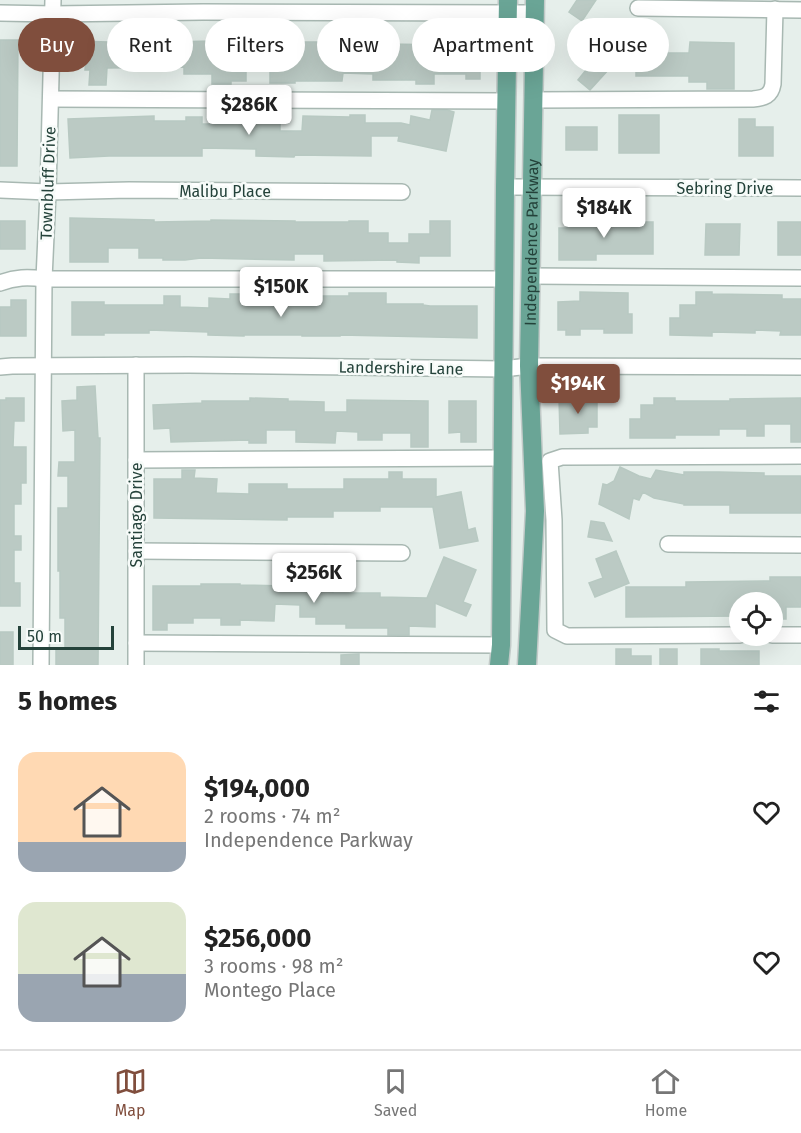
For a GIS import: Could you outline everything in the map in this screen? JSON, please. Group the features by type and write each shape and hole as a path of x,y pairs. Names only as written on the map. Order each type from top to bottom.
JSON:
{"main road":[{"name":"Independence Parkway","path":"499,665 508,7"},
{"name":"Independence Parkway","path":"527,665 535,511 529,366 535,7"}],"street":[{"path":"0,13 53,7 203,12 535,7"},
{"name":"Townbluff Drive","path":"41,665 44,279 53,7"},
{"path":"638,8 801,10"},
{"path":"533,100 763,98 771,92 773,84 775,9"},
{"path":"51,99 506,101"},
{"name":"Sebring Drive","path":"505,187 801,188"},
{"name":"Malibu Place","path":"0,190 402,192"},
{"path":"531,276 801,278"},
{"path":"0,283 24,277 44,279 504,279"},
{"name":"Landershire Lane","path":"0,367 136,365 503,369 529,366 801,367"},
{"name":"Santiago Drive","path":"136,365 136,665"},
{"path":"729,635 567,636 555,630 554,520 550,461 562,457 801,456"},
{"path":"136,460 502,458"},
{"path":"668,544 801,545"},
{"path":"136,551 402,552"},
{"path":"783,635 801,635"},
{"path":"136,644 501,645"}],"building":[{"path":"577,0 596,0 584,18 578,18 569,12"},
{"path":"0,40 18,40 17,166 0,166"},
{"path":"193,41 205,41 205,72 246,72 246,81 212,84 212,74 184,74 184,72 193,72"},
{"path":"95,42 107,42 106,85 89,85 90,72 95,72"},
{"path":"305,42 317,42 317,72 400,72 400,44 412,44 412,72 480,72 480,79 466,79 466,74 434,74 434,84 416,84 416,80 373,80 373,74 343,73 342,81 270,83 270,72 305,72"},
{"path":"690,42 734,43 734,89 707,89 707,82 689,82 689,76 636,76 636,72 669,72 669,53 689,53"},
{"path":"584,72 606,72 590,90 578,80"},
{"path":"432,110 454,112 446,151 398,141 399,136 371,136 371,156 256,156 256,149 202,148 202,156 70,158 68,119 154,116 154,121 186,121 186,117 202,117 202,124 233,124 233,118 280,118 280,131 302,131 303,116 365,115 365,123 410,125 411,116 430,120"},
{"path":"619,115 659,115 659,153 619,153"},
{"path":"739,119 755,119 755,127 773,127 773,156 739,156"},
{"path":"566,127 597,127 597,150 566,150"},
{"path":"70,218 154,220 154,222 368,221 368,233 388,233 388,243 409,243 409,234 430,234 430,221 450,221 450,256 419,256 419,263 397,262 397,260 324,261 324,254 294,254 294,260 201,258 163,260 163,258 139,258 139,248 108,248 108,262 70,262"},
{"path":"567,220 653,222 653,254 596,254 596,260 559,260 559,228 567,228"},
{"path":"0,221 25,221 25,249 0,249"},
{"path":"778,222 801,222 801,255 778,255"},
{"path":"706,224 740,224 739,255 705,255"},
{"path":"580,292 628,293 628,314 632,314 632,333 604,333 604,329 580,329 580,335 566,335 566,330 558,330 558,302 580,301"},
{"path":"696,292 782,295 782,299 801,299 801,335 780,335 781,331 755,330 755,333 712,332 712,336 670,335 670,318 680,318 680,305 696,305"},
{"path":"349,293 386,293 386,304 477,306 477,338 340,335 244,336 149,330 149,333 72,335 72,302 104,302 104,305 164,305 164,296 180,296 180,307 209,308 209,298 230,299 230,294 245,294 245,302 292,302 292,306 319,306 319,296 349,296"},
{"path":"11,300 26,300 26,336 0,336 0,307 11,307"},
{"path":"95,386 98,438 100,438 98,665 56,665 56,648 65,648 65,618 60,618 58,508 68,508 68,476 58,476 59,462 75,462 75,430 63,431 62,401 77,400 77,387"},
{"path":"6,398 24,398 24,421 14,421 13,447 26,447 26,483 21,483 21,504 14,504 14,536 21,536 21,550 14,550 14,583 20,583 20,606 0,606 0,400 6,400"},
{"path":"250,398 324,402 324,412 347,412 347,400 428,401 428,447 411,447 411,433 382,433 382,440 358,440 358,432 336,431 335,443 296,442 296,430 266,430 266,443 249,443 249,440 171,442 170,428 154,429 153,405 202,403 202,401 250,401"},
{"path":"559,398 597,398 597,427 588,427 588,433 560,434"},
{"path":"654,398 675,398 675,401 730,401 730,399 801,398 801,442 791,442 791,424 764,424 764,436 747,436 747,429 719,429 719,435 630,438 630,419 641,419 641,405 654,405"},
{"path":"449,401 476,401 476,442 461,442 461,432 449,433"},
{"path":"620,467 651,479 656,470 684,475 684,472 719,472 764,473 764,476 801,476 801,513 730,513 730,505 684,505 654,498 643,492 639,500 633,498 629,519 599,504 603,484 607,485 614,481"},
{"path":"182,470 195,470 194,478 217,479 216,493 249,494 249,484 287,484 287,489 344,489 344,479 389,479 389,472 402,472 402,479 436,479 436,497 461,492 468,530 475,528 478,541 440,548 433,507 380,507 380,511 333,511 333,517 287,517 287,520 154,518 154,479 182,479"},
{"path":"591,521 604,523 612,541 588,537"},
{"path":"616,551 629,583 595,597 589,583 603,578 596,559"},
{"path":"444,557 476,570 463,602 471,605 466,616 435,603 435,627 409,626 409,635 388,635 388,628 346,628 346,624 316,624 316,617 300,617 300,605 275,604 274,621 240,620 240,625 221,625 221,618 193,618 193,623 167,623 167,630 153,630 153,586 240,584 286,586 286,590 333,590 333,593 380,593 380,597 427,598"},
{"path":"770,577 801,577 801,607 786,607 786,619 783,619 783,592 729,592 729,616 626,617 626,587 686,587 686,582 770,581"},
{"path":"0,632 13,632 13,665 0,665"},
{"path":"616,649 631,649 631,656 651,656 651,665 616,665"},
{"path":"660,649 677,649 677,665 660,665"},
{"path":"701,649 759,651 759,665 701,665"},
{"path":"359,654 359,665 341,665 341,655"}]}
